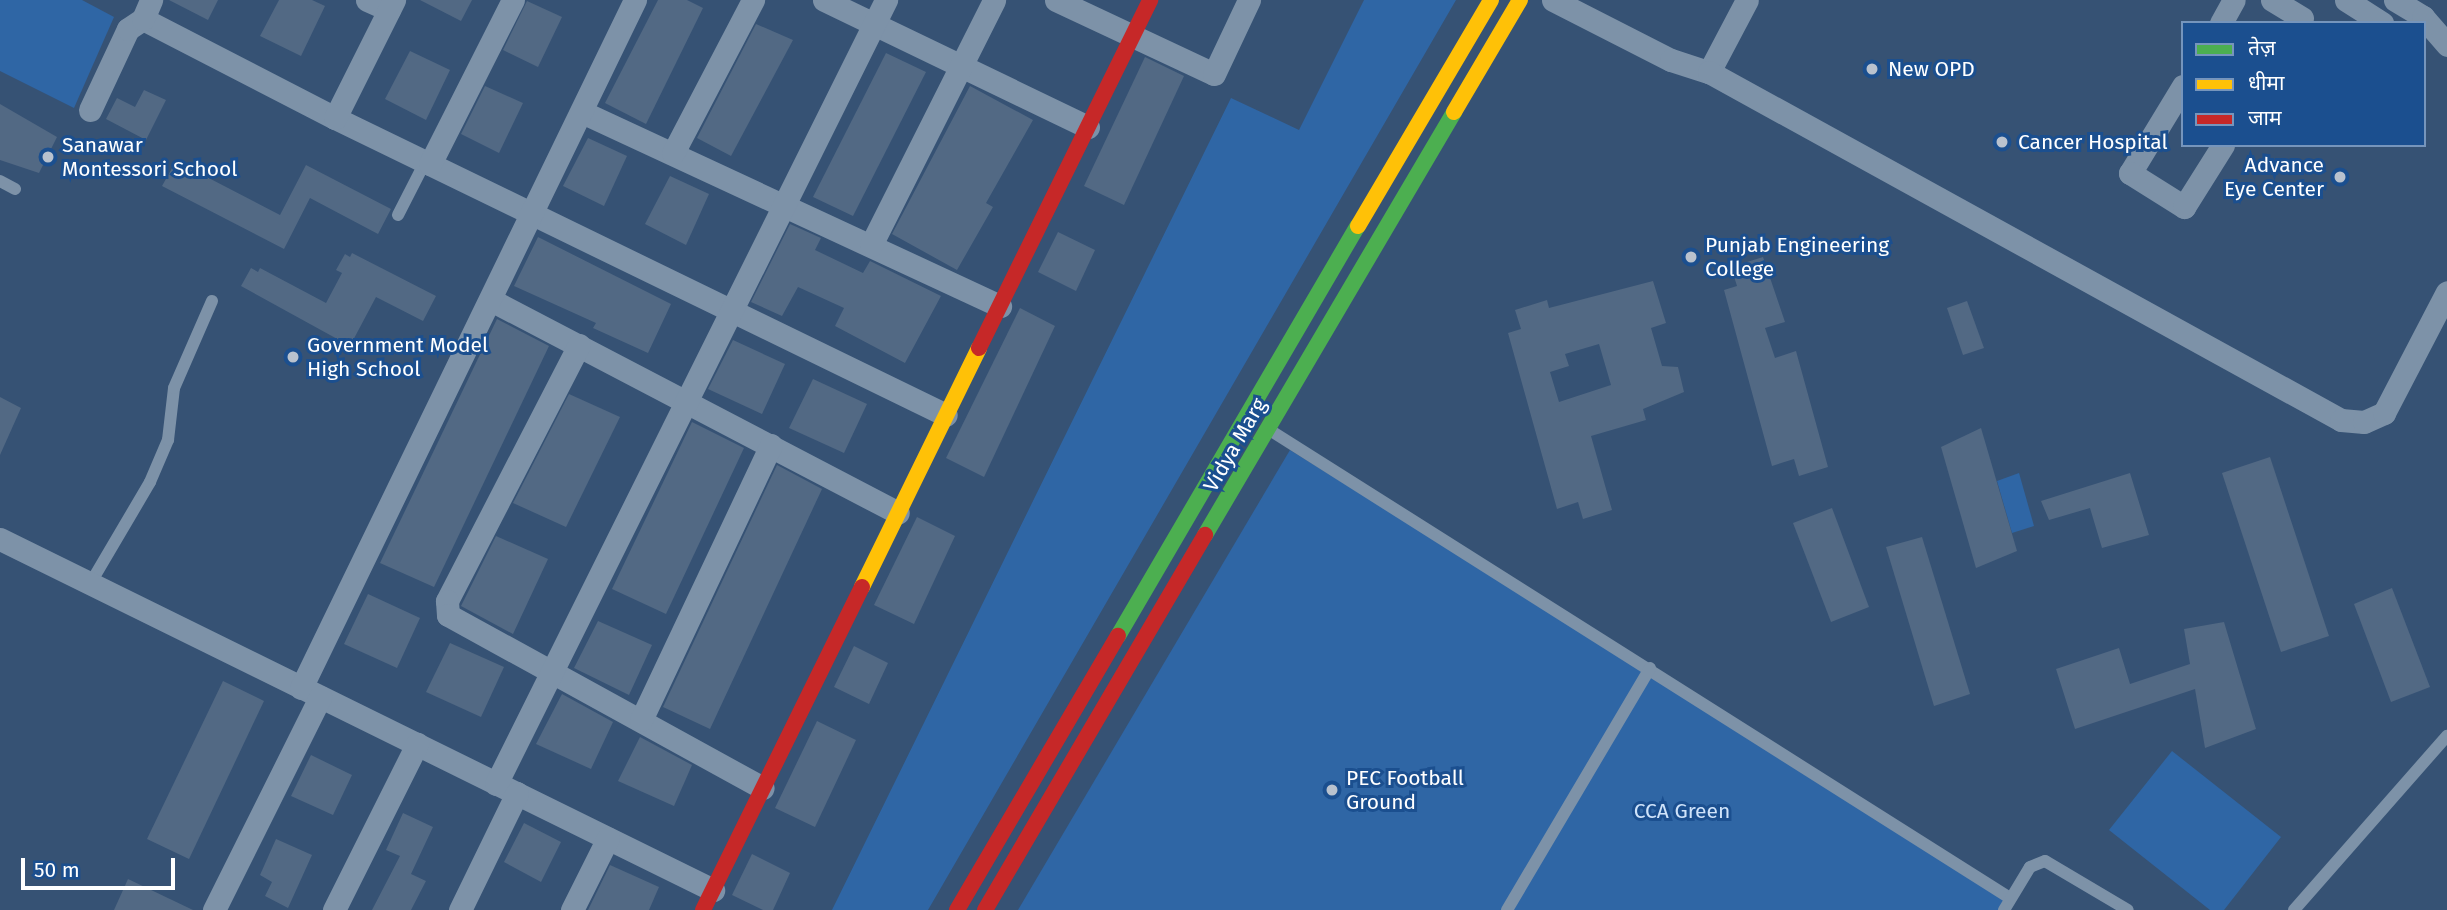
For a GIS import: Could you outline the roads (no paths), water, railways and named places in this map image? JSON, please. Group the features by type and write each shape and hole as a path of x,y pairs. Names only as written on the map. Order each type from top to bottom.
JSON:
{"main road":[{"path":"708,900 1150,0"},
{"name":"Vidya Marg","path":"957,910 1491,0"},
{"name":"Vidya Marg","path":"985,910 1520,0"}],"street":[{"path":"335,118 391,5 367,0"},
{"path":"428,163 513,0"},
{"path":"214,910 491,300 635,0"},
{"path":"673,153 753,0"},
{"path":"824,0 1088,127"},
{"path":"460,910 552,671 729,309 886,0"},
{"path":"871,246 963,67 994,0"},
{"path":"1056,0 1214,74 1249,0"},
{"path":"1553,0 1671,60 1709,72 2341,420 2364,422 2384,413 2447,292"},
{"path":"1709,72 1747,0"},
{"path":"2222,21 2234,0"},
{"path":"2272,0 2305,14"},
{"path":"2346,0 2379,21"},
{"path":"2395,0 2425,21"},
{"path":"90,110 128,29 147,9 335,118 946,415"},
{"path":"2426,22 2438,42"},
{"path":"2181,89 2130,173 2185,207 2222,147"},
{"path":"582,111 1000,306"},
{"path":"491,300 898,513"},
{"path":"579,345 445,608 448,615 763,788"},
{"path":"641,720 771,445"},
{"path":"3,548 90,584 608,838 708,900"},
{"path":"334,910 417,744"},
{"path":"572,910 608,838"}],"lane":[{"path":"398,215 428,163"},
{"path":"0,181 15,189"},
{"path":"90,584 150,482 168,440 174,388 212,301"},
{"path":"1268,429 1650,668 2007,904 2030,867 2045,861 2128,910"},
{"path":"1507,910 1650,668"},
{"path":"2294,910 2447,736"}],"place":[{"name":"New OPD","path":"1872,69"},
{"name":"Cancer Hospital","path":"2002,142"},
{"name":"Sanawar Montessori School","path":"48,157"},
{"name":"Advance Eye Center","path":"2340,177"},
{"name":"Punjab Engineering College","path":"1691,257"},
{"name":"Government Model High School","path":"293,357"},
{"name":"PEC Football Ground","path":"1332,790"}],"park label":[{"name":"CCA Green","path":"1682,811"}]}
